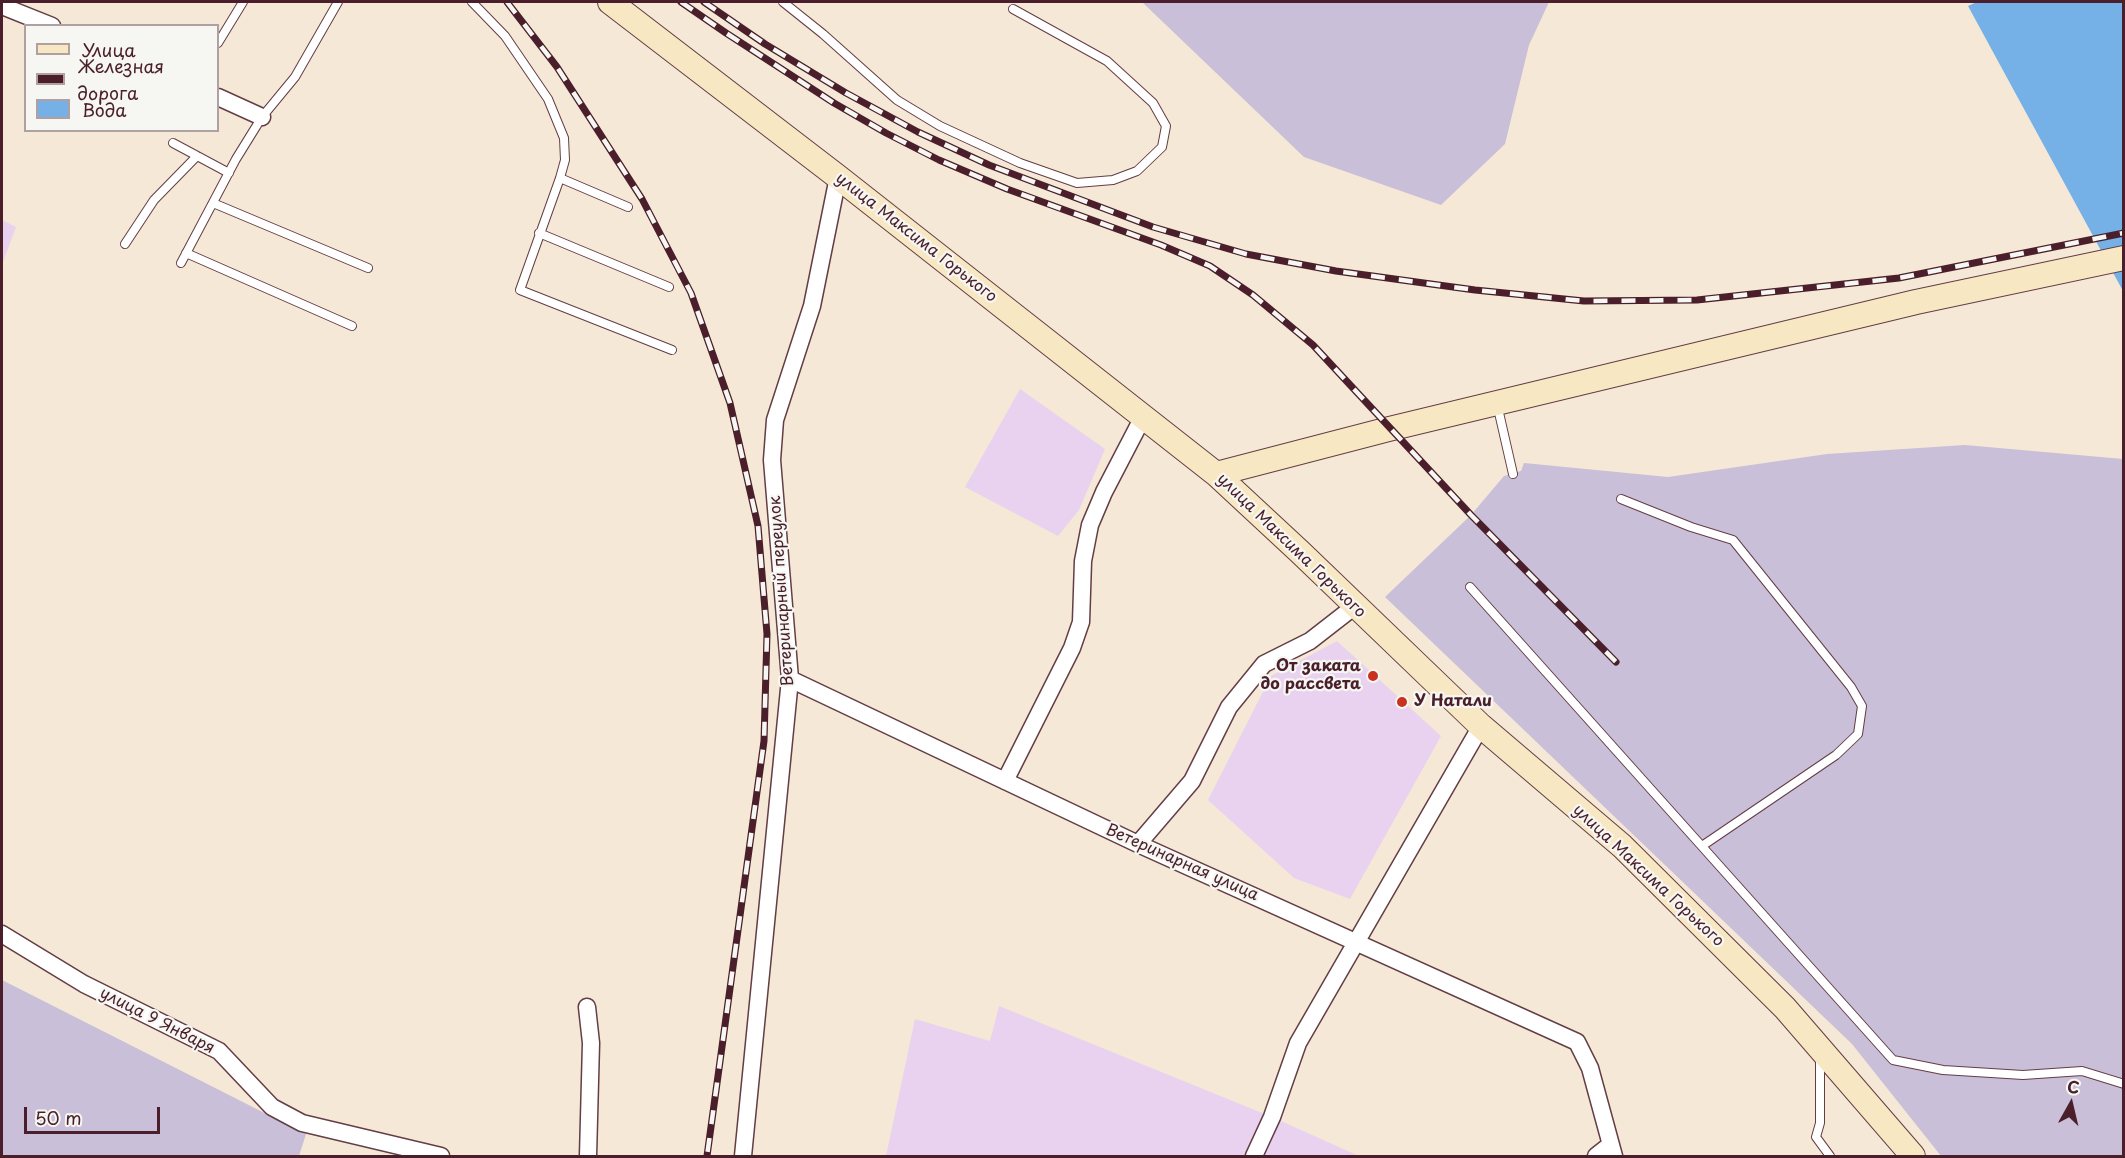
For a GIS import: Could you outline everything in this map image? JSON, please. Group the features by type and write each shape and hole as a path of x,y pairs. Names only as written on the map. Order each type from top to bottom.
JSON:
{"street":[{"name":"улица Максима Горького","path":"610,2 838,177 1216,474 1480,726 1622,846 1785,1008 1913,1156"},
{"path":"2,6 47,24"},
{"path":"219,97 262,117"},
{"name":"Ветеринарный переулок","path":"743,1156 790,679 772,460 775,420 812,306 838,177"},
{"path":"1216,474 1389,429 1916,302 2124,258"},
{"path":"1005,781 1072,648 1081,622 1083,561 1090,525 1104,492 1143,417"},
{"path":"1138,844 1192,781 1229,707 1264,664 1310,641 1355,606"},
{"name":"Ветеринарная улица","path":"790,679 1138,844 1576,1042 1590,1068 1612,1151"},
{"path":"1254,1156 1272,1117 1298,1043 1480,726"},
{"name":"улица 9 Января","path":"2,934 84,984 219,1051 272,1107 302,1123 441,1156"},
{"path":"587,1006 591,1043 588,1156"},
{"path":"1596,1156 1612,1151"}],"lane":[{"path":"219,41 243,2"},
{"path":"181,263 262,117 296,77 338,2"},
{"path":"472,2 505,36 549,99 564,138 565,160 560,178 520,290 672,350"},
{"path":"783,2 823,34 897,100 940,126 1020,163 1077,183 1113,180 1137,171 1162,147 1166,126 1153,103 1107,61 1013,9"},
{"path":"173,143 229,173"},
{"path":"125,244 154,200 197,156"},
{"path":"560,178 628,207"},
{"path":"213,204 368,268"},
{"path":"539,233 669,287"},
{"path":"186,253 352,327"},
{"path":"1497,404 1512,474"},
{"path":"1621,499 1691,527 1733,540 1851,687 1862,706 1858,734 1836,755 1702,846"},
{"path":"1470,587 1893,1060 1944,1070 2012,1074 2082,1071 2124,1084"},
{"path":"1821,1049 1820,1123 1816,1137 1830,1156"}],"shaded area":[{"path":"1142,2 1549,2 1529,45 1505,144 1441,205 1304,157"},
{"path":"2,220 16,227 2,265"},
{"path":"1020,389 1105,449 1079,510 1058,536 965,487"},
{"path":"1965,445 2123,459 2123,1156 1941,1156 1852,1044 1385,597 1471,515 1504,476 1521,471 1524,463 1668,477 1827,454"},
{"path":"1337,641 1441,736 1350,899 1294,878 1208,800 1271,676"},
{"path":"2,980 306,1134 299,1156 2,1156"},
{"path":"999,1006 1272,1117 1359,1156 886,1156 915,1019 990,1041"}],"water":[{"path":"1977,2 2123,2 2123,291 1968,6"}],"railway":[{"path":"507,2 557,67 642,199 691,293 730,403 758,526 767,634 764,741 707,1156"},
{"path":"681,2 834,103 886,133 939,160 1007,189 1161,245 1210,266 1253,295 1313,345 1471,515 1616,662"},
{"path":"704,2 765,44 846,93 918,132 989,165 1153,227 1246,254 1336,271 1475,290 1584,301 1697,300 1899,278 2124,233"}],"place":[{"name":"От заката до рассвета","path":"1373,676"},
{"name":"У Натали","path":"1402,702"}]}
